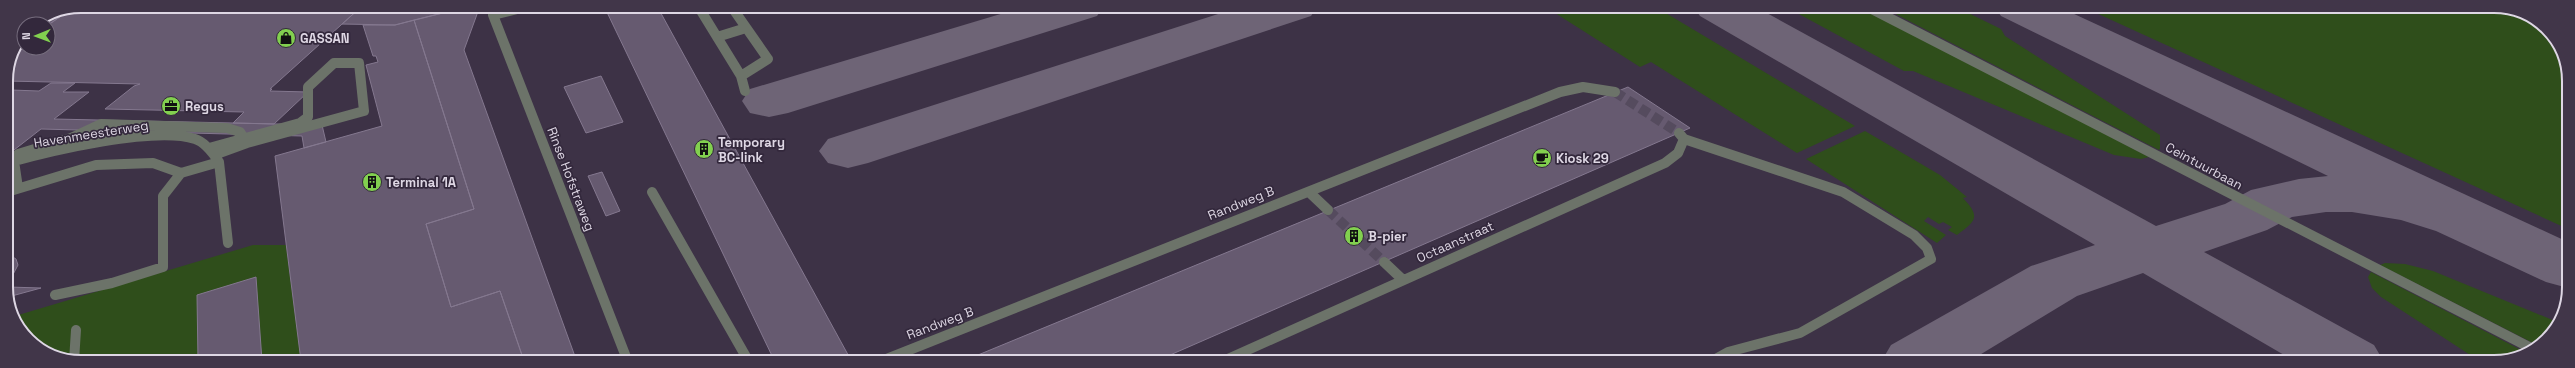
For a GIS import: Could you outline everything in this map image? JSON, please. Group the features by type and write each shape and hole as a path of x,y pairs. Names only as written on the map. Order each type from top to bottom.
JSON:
{"street":[{"name":"Rinse Hofstraweg","path":"494,13 625,355"},
{"path":"702,13 741,76 745,92"},
{"path":"736,13 768,59 741,76"},
{"name":"Ceintuurbaan","path":"1880,13 2528,346"},
{"path":"717,37 746,28"},
{"path":"55,295 112,283 163,267 163,196 181,173 214,155 246,141 300,122 308,117 308,87 334,63 359,64 364,111 246,141"},
{"name":"Randweg B","path":"897,355 1560,92 1583,87 1616,92"},
{"path":"13,160 71,138 101,124 227,128 240,132 246,141"},
{"name":"Havenmeesterweg","path":"13,160 120,140 166,136 195,139 214,155"},
{"name":"Octaanstraat","path":"1237,355 1665,164 1678,153 1681,136 1843,192 1914,235 1927,248 1931,259 1800,333 1728,352 1723,355"},
{"path":"214,155 228,243"},
{"path":"13,190 96,166 153,163 181,173"},
{"path":"13,173 18,188"},
{"path":"652,192 745,355"},
{"path":"1309,192 1328,210"},
{"path":"1384,262 1403,280"},
{"path":"74,354 76,330"}],"green space":[{"path":"1555,13 1666,13 1855,126 1797,153 1651,62 1640,67"},
{"path":"1797,13 1873,13 2149,157 2141,159 2114,155 1913,71 1904,71"},
{"path":"1894,13 1968,13 2001,29 2005,36 2160,135 2159,150"},
{"path":"2096,13 2494,13 2524,20 2535,27 2548,40 2555,51 2561,68 2562,226"},
{"path":"1865,131 1940,175 1967,197 1963,198 1969,204 1974,214 1972,222 1957,235 1948,230 1952,227 1943,222 1939,224 1928,217 1924,221 1946,235 1937,243 1806,159"},
{"path":"253,245 286,245 300,355 81,355 64,353 55,350 36,338 27,328 19,315"},
{"path":"2385,263 2405,264 2433,271 2553,320 2539,338 2533,343 2380,265"},
{"path":"2371,272 2520,349 2507,354 2470,355 2381,297 2372,288 2368,277"}],"building":[{"path":"354,13 270,89 272,89 270,91 308,92 274,124 233,123 244,112 105,109 134,86 140,84 13,81 14,68 18,56 56,56 56,20 68,14"},
{"path":"354,13 443,13 395,25 342,24"},
{"path":"442,13 477,13 464,50 574,355 522,355 500,291 451,307 426,224 474,209 414,20"},
{"name":"Temporary BC-link","path":"607,13 661,13 848,355 772,355"},
{"name":"Terminal 1A","path":"414,20 474,209 426,224 451,307 500,291 522,355 300,355 275,156 382,126 366,65 378,62 376,56 373,56 363,25 395,25"},
{"path":"601,76 623,122 586,133 564,87"},
{"path":"51,83 75,83 63,92 89,92 54,119 322,125 326,142 304,148 302,136 41,129 13,150 13,90 39,91"},
{"name":"B-pier","path":"1628,87 1690,128 1170,355 978,355"},
{"path":"602,172 620,211 606,216 588,176"},
{"path":"13,257 16,259 18,265 13,274"},
{"path":"256,277 262,355 198,355 197,295"},
{"path":"13,287 41,288 14,295"}],"taxiway":[{"path":"769,101 1057,13"},
{"path":"848,151 1272,13"},
{"path":"1729,13 2149,249"},
{"path":"2033,13 2478,224"},
{"path":"2149,249 2246,217 2272,203 2299,197 2326,194 2352,194 2405,202 2478,224"},
{"path":"2478,224 2483,226"},
{"path":"2478,224 2562,264"},
{"path":"1927,355 2054,281 2149,249"},
{"path":"2149,249 2338,355"}],"tunnel":[{"path":"1615,92 1679,133"},
{"path":"1328,210 1384,262"}],"place":[{"name":"GASSAN","path":"286,38"},
{"name":"Regus","path":"171,106"},
{"name":"Temporary BC-link","path":"704,149"},
{"name":"Kiosk 29","path":"1542,158"},
{"name":"Terminal 1A","path":"372,182"},
{"name":"B-pier","path":"1354,236"}]}
